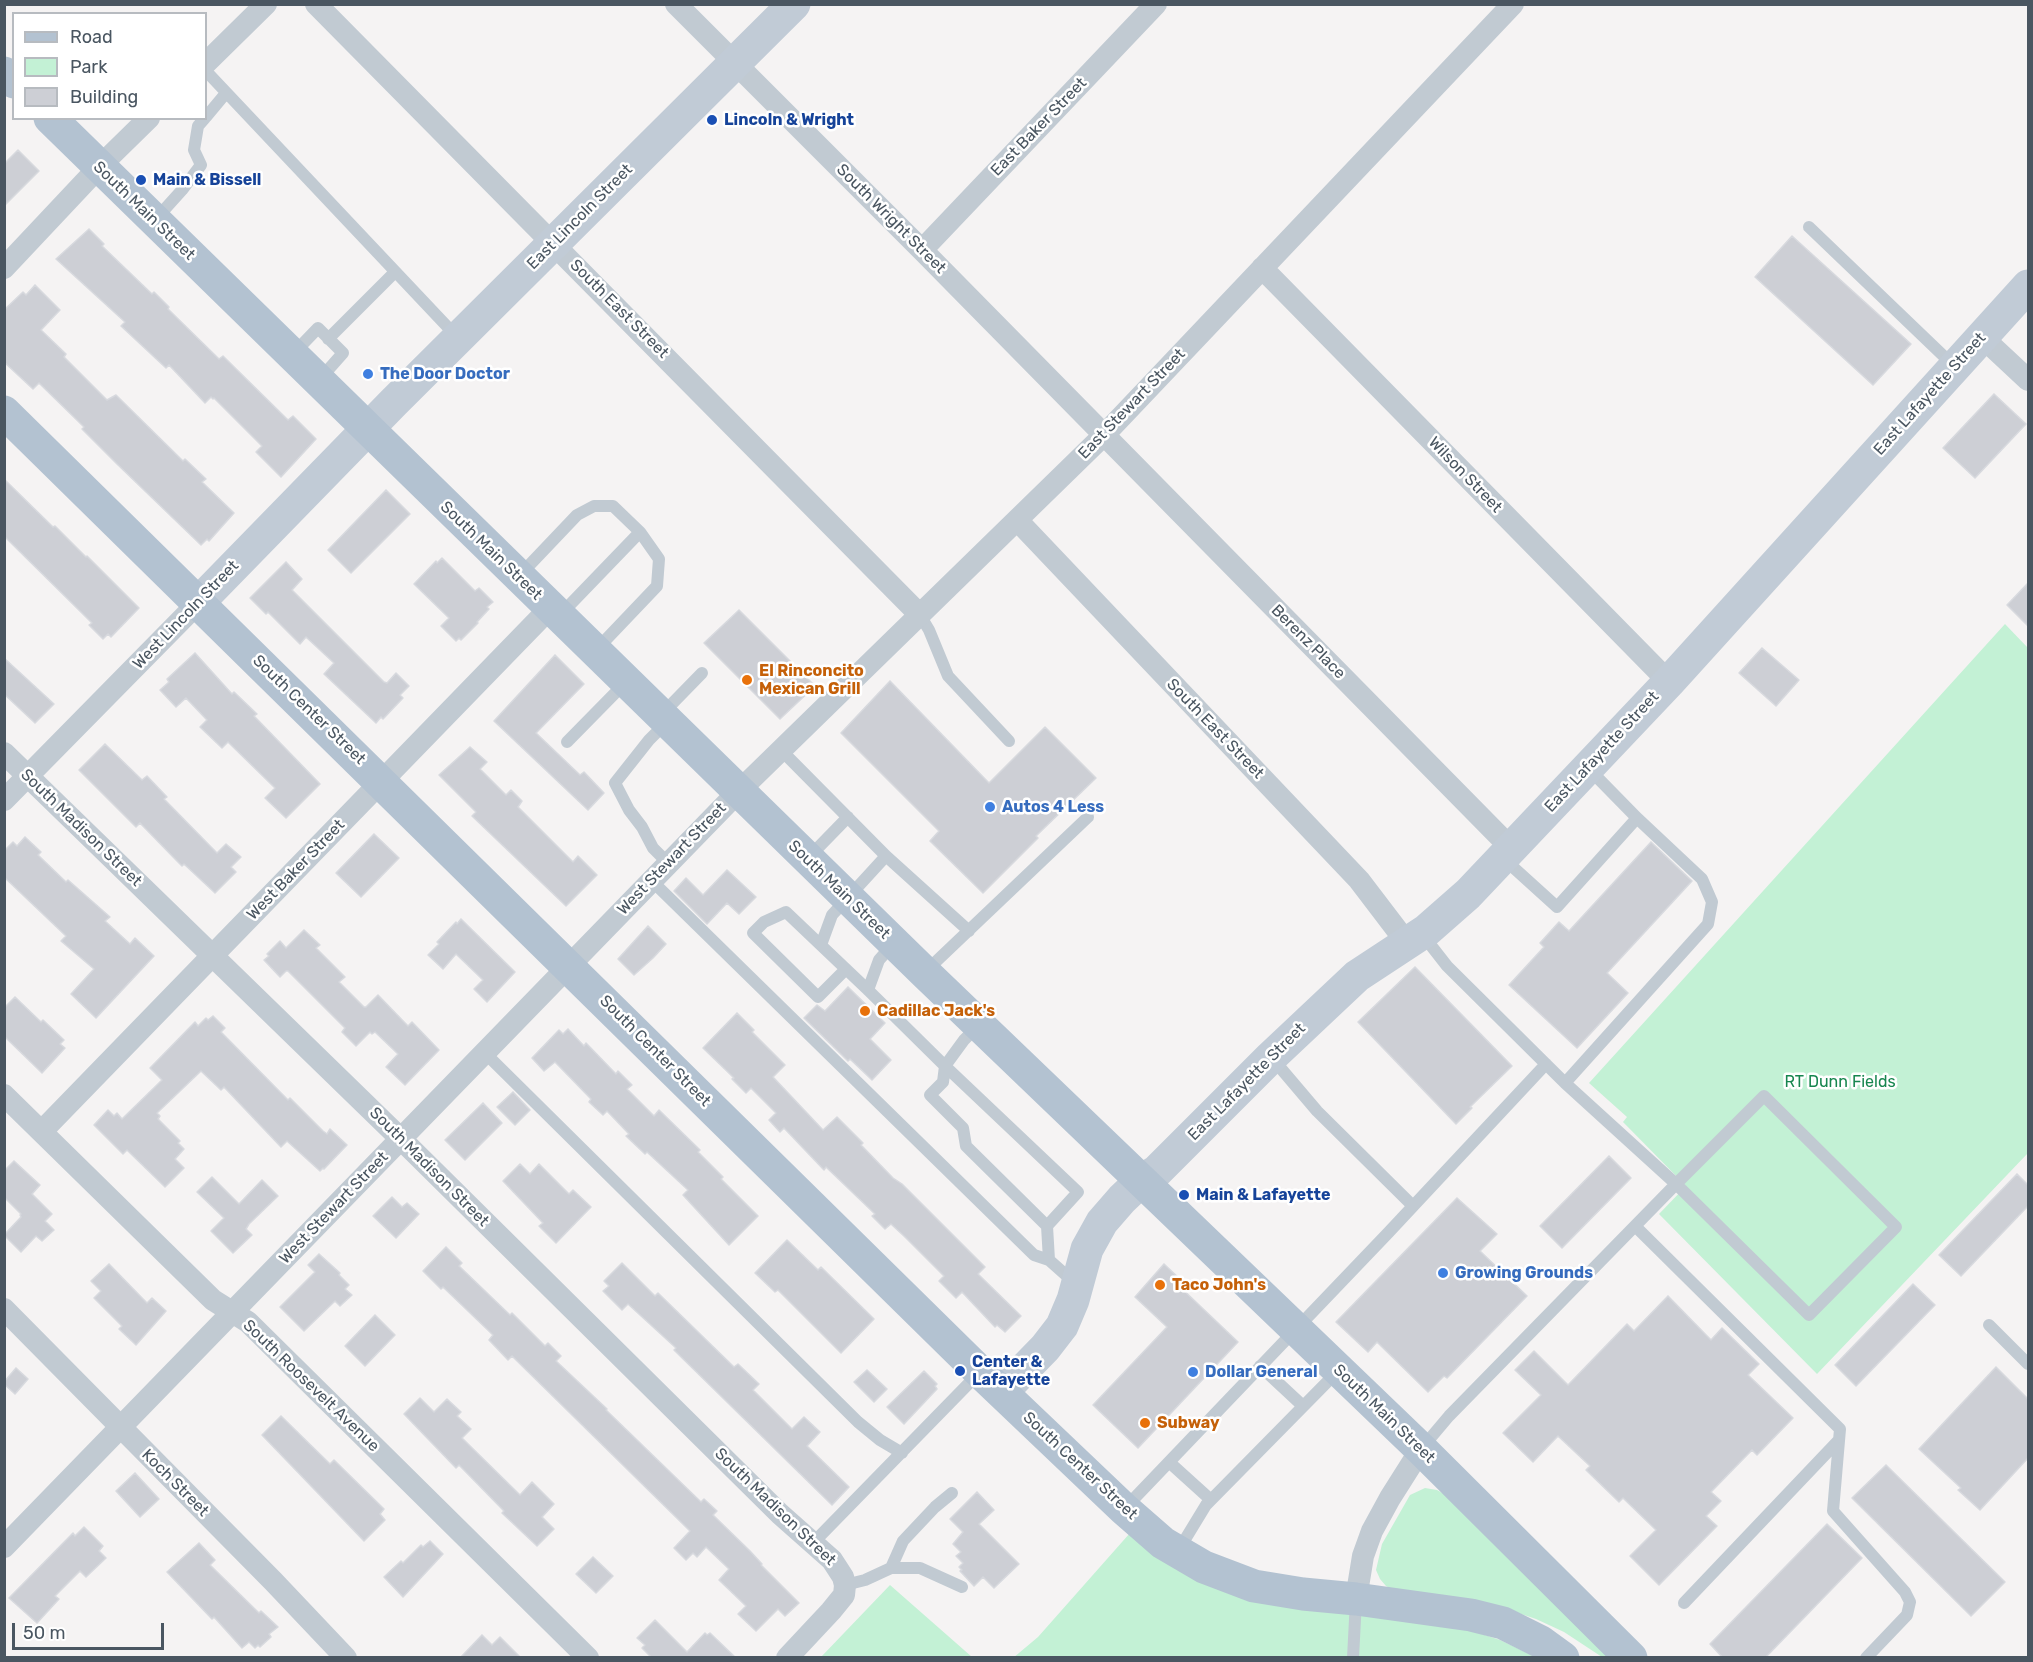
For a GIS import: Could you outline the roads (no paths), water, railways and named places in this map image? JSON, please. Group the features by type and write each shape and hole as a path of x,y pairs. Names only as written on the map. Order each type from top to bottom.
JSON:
{"main road":[{"name":"South Main Street","path":"52,120 847,898 1421,1449 1631,1658"},
{"name":"South Center Street","path":"4,412 991,1382 1124,1509 1163,1543 1204,1567 1254,1586 1356,1599"},
{"path":"1356,1599 1471,1615 1503,1623 1541,1642 1563,1658"}],"street":[{"path":"207,62 266,4"},
{"name":"South East Street","path":"316,4 920,615"},
{"name":"South Wright Street","path":"676,4 1104,435"},
{"name":"East Lincoln Street","path":"367,429 794,4"},
{"name":"East Baker Street","path":"922,250 1156,4"},
{"name":"East Stewart Street","path":"738,792 1104,435 1513,4"},
{"path":"4,268 99,167 147,120"},
{"name":"Wilson Street","path":"1262,268 1668,682"},
{"name":"East Lafayette Street","path":"991,1382 1055,1337 1067,1317 1087,1250 1102,1222 1141,1180 1157,1171 1271,1057 1357,976 1414,938 1468,894 1668,682 2028,286"},
{"path":"1982,337 2028,380"},
{"name":"West Lincoln Street","path":"4,800 367,429"},
{"name":"Berenz Place","path":"1104,435 1507,853"},
{"name":"South East Street","path":"1017,520 1414,938"},
{"name":"West Baker Street","path":"42,1131 382,781 554,612"},
{"name":"South Madison Street","path":"4,753 401,1139 812,1544 832,1560 839,1569 845,1586"},
{"name":"West Stewart Street","path":"4,1547 738,792"},
{"name":"South Roosevelt Avenue","path":"4,1095 213,1300 233,1312 256,1331 588,1658"},
{"name":"Koch Street","path":"4,1309 346,1658"},
{"path":"1356,1599 1363,1556 1372,1531 1421,1449"},
{"path":"787,1658 844,1595 845,1586"}],"lane":[{"path":"207,72 458,338"},
{"path":"207,116 226,93"},
{"path":"154,221 201,165 194,150 198,126 203,120"},
{"path":"1809,227 1955,366"},
{"path":"328,339 395,272"},
{"path":"291,355 318,328 343,353 318,381"},
{"path":"518,577 577,515 594,506 613,506 640,532 659,559 657,586 594,651"},
{"path":"554,612 640,532"},
{"path":"920,615 929,630 948,676 1009,741"},
{"path":"668,863 653,848 615,783 663,719 702,673"},
{"path":"567,742 626,682"},
{"path":"781,750 886,856 969,931"},
{"path":"1565,1083 1708,924 1712,902 1702,879 1588,768"},
{"path":"925,973 1088,817"},
{"path":"807,859 848,818"},
{"path":"1507,853 1557,907 1637,818"},
{"path":"821,945 832,915 886,856"},
{"path":"652,880 1034,1255 1049,1260 1078,1285"},
{"path":"846,969 818,997 753,933 764,922 786,912 846,969 945,1066 1078,1192 1047,1226"},
{"path":"1414,938 1448,966 1565,1083 1676,1184 1809,1315 1896,1227 1764,1096 1676,1184 1449,1416 1421,1449"},
{"path":"867,990 879,960 894,943"},
{"path":"979,1026 964,1040 945,1066 943,1082 930,1095 963,1128 966,1146 1047,1226 1049,1260"},
{"path":"485,1053 858,1422 902,1454"},
{"path":"1271,1057 1317,1111 1413,1206"},
{"path":"1124,1509 1546,1064"},
{"path":"1635,1226 1840,1429 1833,1511 1905,1592 1910,1602 1907,1615 1866,1658"},
{"path":"1989,1326 2028,1364"},
{"path":"1260,1366 1303,1406"},
{"path":"1178,1552 1211,1500 1338,1370"},
{"path":"812,1544 902,1454 991,1382"},
{"path":"1684,1603 1839,1440"},
{"path":"1169,1462 1211,1500"},
{"path":"891,1568 903,1541 935,1507 952,1493"},
{"path":"845,1586 891,1568 920,1568 962,1587"},
{"path":"1353,1658 1356,1599"}],"place":[{"name":"Lincoln & Wright","path":"712,120"},
{"name":"Main & Bissell","path":"141,180"},
{"name":"The Door Doctor","path":"368,374"},
{"name":"El Rinconcito Mexican Grill","path":"747,680"},
{"name":"Autos 4 Less","path":"990,807"},
{"name":"Cadillac Jack's","path":"865,1011"},
{"name":"Main & Lafayette","path":"1184,1195"},
{"name":"Growing Grounds","path":"1443,1273"},
{"name":"Taco John's","path":"1160,1285"},
{"name":"Center & Lafayette","path":"960,1371"},
{"name":"Dollar General","path":"1193,1372"},
{"name":"Subway","path":"1145,1423"}],"park label":[{"name":"RT Dunn Fields","path":"1840,1082"}]}
